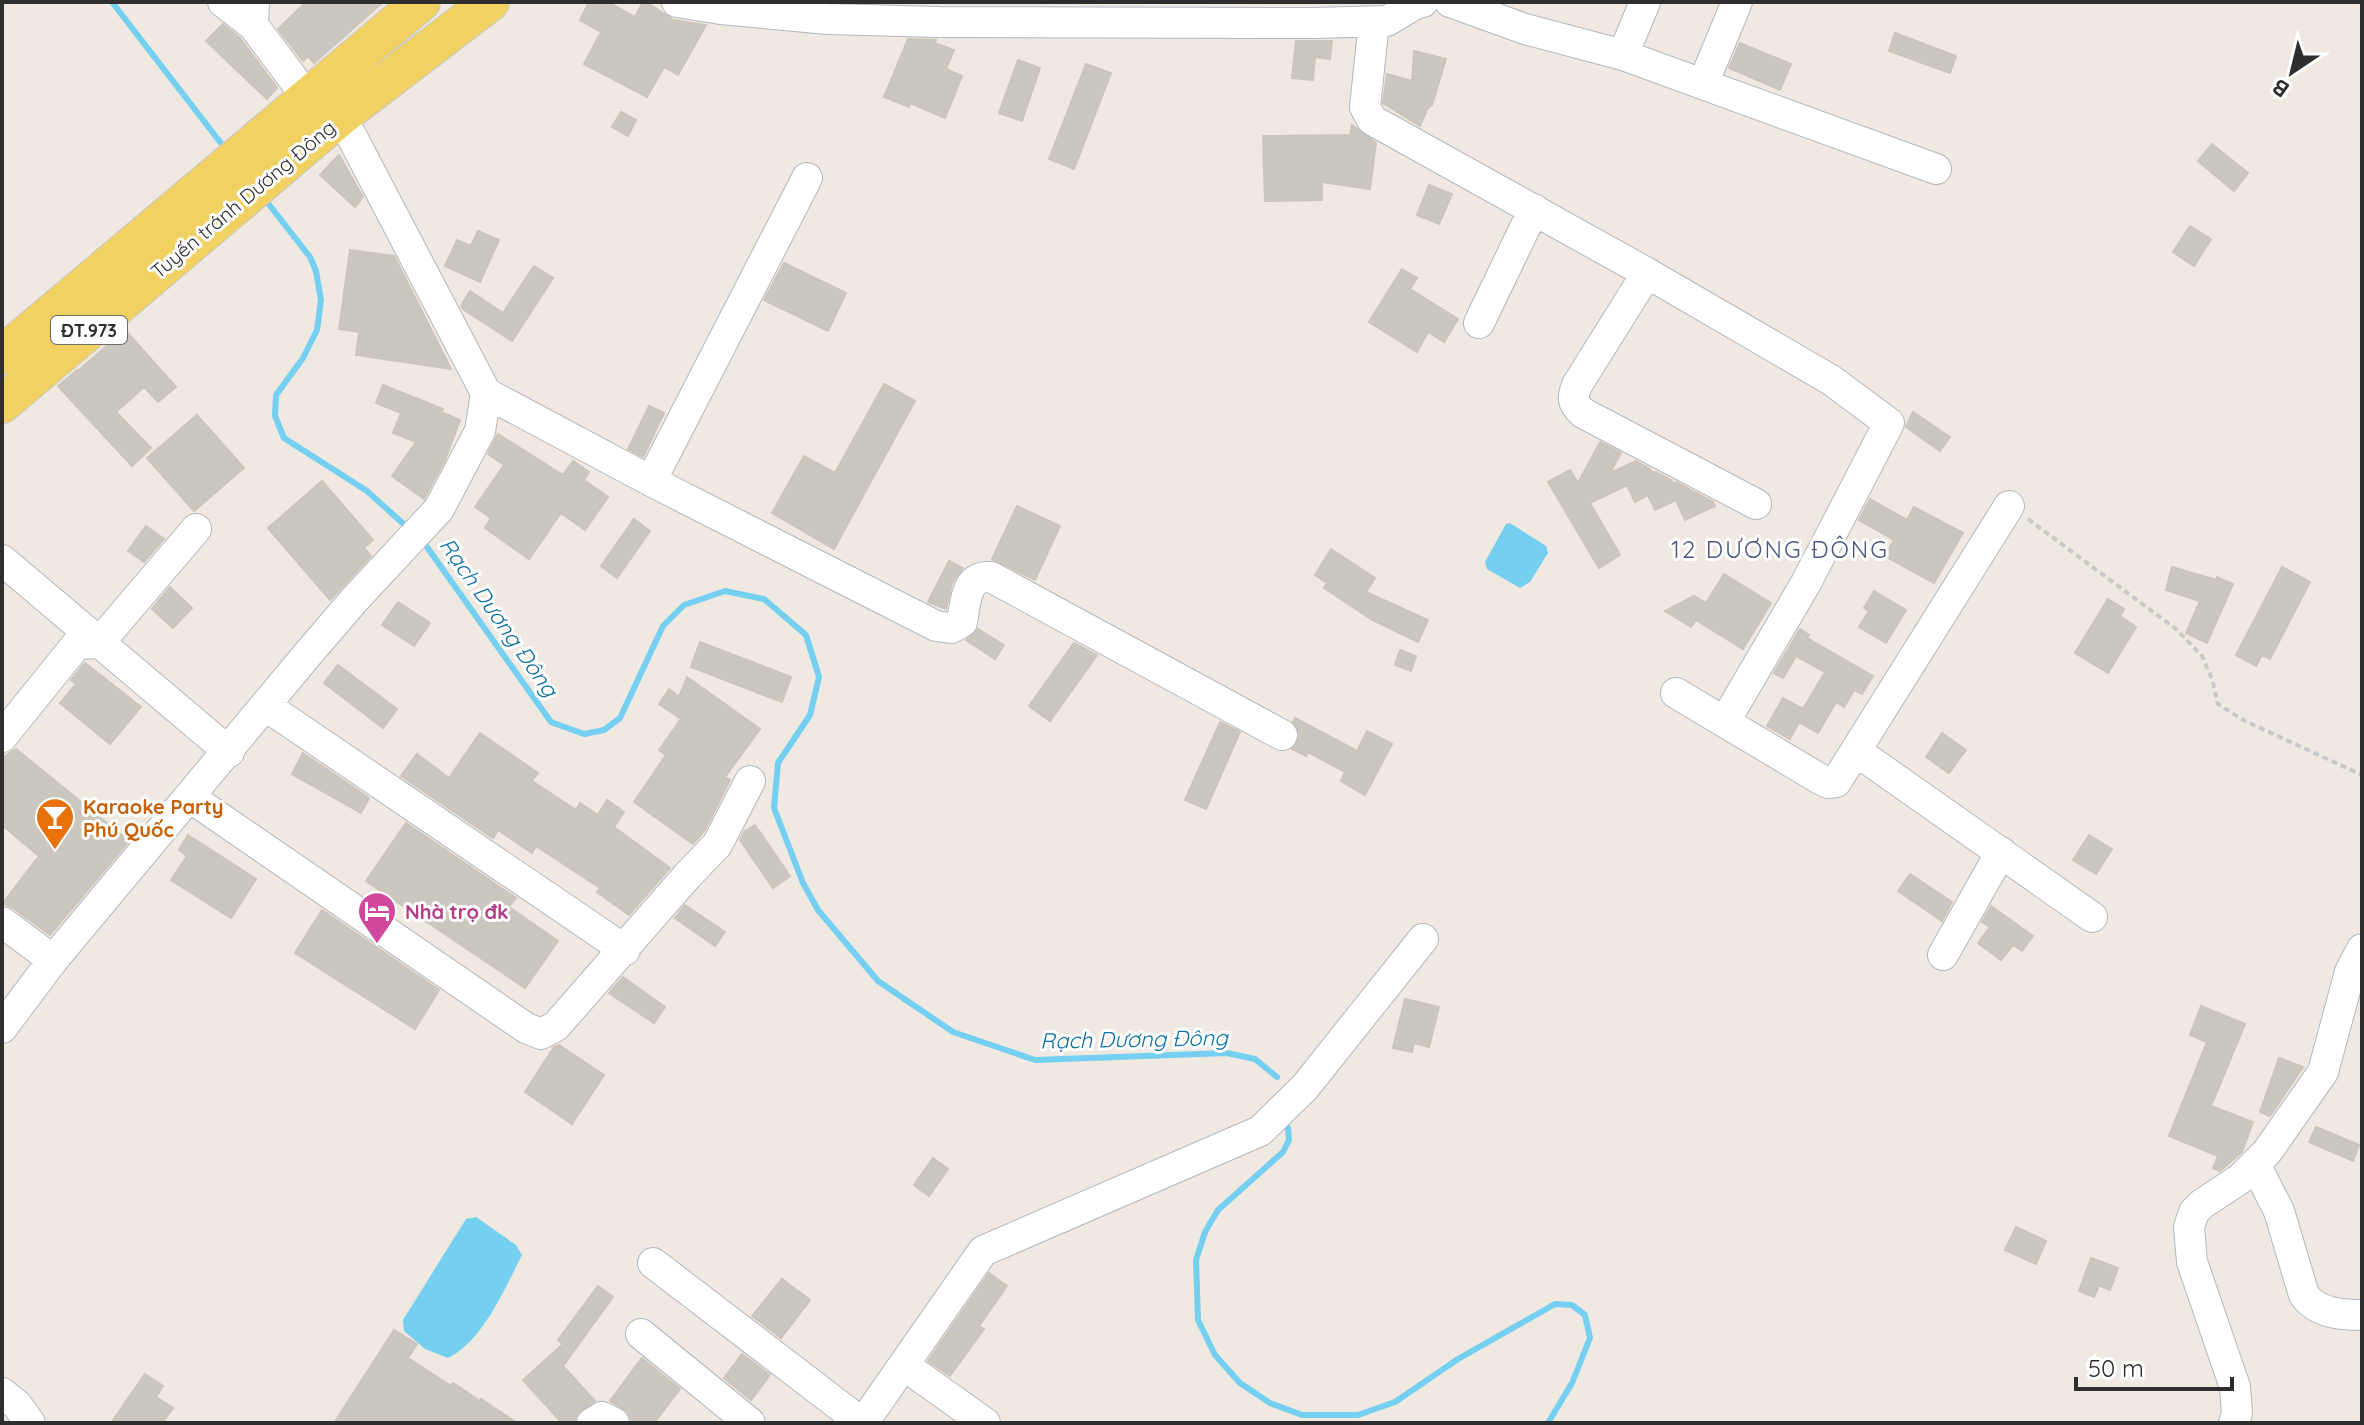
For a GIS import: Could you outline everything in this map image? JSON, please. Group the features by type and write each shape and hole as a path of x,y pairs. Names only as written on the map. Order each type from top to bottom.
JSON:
{"main road":[{"name":"Tuyến tránh Dương Đông","path":"2,404 306,96 421,2"},
{"name":"Tuyến tránh Dương Đông","path":"2,355 341,116 490,2"}],"street":[{"path":"223,2 254,13 306,96"},
{"path":"677,2 828,19 939,22 1374,22 1387,21 1423,2"},
{"path":"1450,2 1503,11 1936,169"},
{"path":"1623,55 1645,2"},
{"path":"1703,84 1737,2"},
{"path":"1374,22 1365,107 1372,120 1647,273 1831,380 1889,423 1806,583 1725,721"},
{"path":"341,116 486,393 936,626 951,628 962,622 968,589 973,580 982,576 991,577 1282,735"},
{"path":"651,481 807,178"},
{"path":"1479,323 1534,209"},
{"path":"1647,273 1577,385 1572,398 1583,413 1756,504"},
{"path":"2,1028 53,960 355,599 439,509 480,431 486,393"},
{"path":"1676,693 1828,783 1836,782 2009,506"},
{"path":"2,737 77,644 99,643 196,529"},
{"path":"2,560 229,752"},
{"path":"266,706 625,950"},
{"path":"1856,751 2092,917"},
{"path":"191,798 513,1020 541,1034 556,1026 717,845 750,781"},
{"path":"1943,955 2001,852"},
{"path":"2,922 53,960"},
{"path":"653,1263 862,1423 983,1251 1260,1131 1305,1087 1423,939"},
{"path":"2234,1423 2237,1413 2235,1387 2192,1262 2189,1227 2194,1212 2202,1204 2240,1179 2255,1164 2323,1072 2350,972 2362,949"},
{"path":"2255,1164 2279,1211 2304,1295 2322,1309 2345,1315 2362,1315"},
{"path":"641,1334 750,1423"},
{"path":"905,1366 985,1423"},
{"path":"2,1393 17,1405 30,1423"},
{"path":"592,1423 602,1417 614,1423"}],"path":[{"path":"2009,506 2176,629 2202,656 2218,704 2243,720 2362,775"}],"water":[{"path":"1510,523 1546,546 1548,553 1530,582 1520,588 1487,569 1485,562 1506,524"},
{"path":"476,1217 516,1245 522,1255 482,1327 461,1350 448,1358 425,1349 404,1331 403,1320 466,1219"}],"building":[{"path":"306,2 383,2 314,63 308,56 303,61 278,29"},
{"path":"589,2 608,2 635,17 643,2 646,2 673,20 706,25 678,75 664,67 647,97 584,64 601,32 580,20"},
{"path":"223,24 240,38 277,88 267,99 206,41"},
{"path":"1895,33 1956,56 1950,73 1889,51"},
{"path":"908,39 936,40 935,43 954,50 946,69 962,76 945,118 910,103 909,107 884,97"},
{"path":"1296,41 1332,41 1330,59 1315,57 1313,80 1292,78"},
{"path":"1740,43 1791,64 1780,90 1729,68"},
{"path":"1414,51 1446,59 1432,105 1420,126 1383,103 1387,74 1412,81"},
{"path":"1018,60 1040,68 1022,121 999,113"},
{"path":"1086,64 1111,73 1074,169 1049,159"},
{"path":"621,112 636,120 628,136 612,127"},
{"path":"1352,125 1376,143 1370,189 1322,182 1322,200 1265,201 1263,136 1350,135"},
{"path":"2212,144 2248,173 2234,191 2198,161"},
{"path":"339,155 363,197 355,207 320,175"},
{"path":"1429,185 1452,194 1439,224 1417,215"},
{"path":"2190,226 2211,239 2194,266 2173,252"},
{"path":"478,231 499,240 480,282 445,266 457,240 471,246"},
{"path":"350,250 394,256 451,369 356,355 359,332 339,329"},
{"path":"784,263 846,293 828,331 764,300"},
{"path":"534,266 553,278 512,341 461,306 470,291 503,313"},
{"path":"1402,269 1417,278 1410,289 1458,319 1444,342 1428,332 1417,352 1369,322"},
{"path":"125,330 176,387 158,402 144,387 116,412 151,448 132,466 58,386"},
{"path":"884,384 915,401 834,549 772,513 804,456 835,473"},
{"path":"383,385 443,409 441,412 460,420 445,460 424,499 392,476 416,442 393,433 401,413 376,403"},
{"path":"649,406 664,413 643,457 628,449"},
{"path":"1913,412 1950,437 1940,451 1906,427"},
{"path":"197,415 244,468 194,511 147,458"},
{"path":"498,434 563,475 573,461 589,472 584,480 608,497 585,530 561,513 529,559 485,528 491,518 475,507 504,465 488,454"},
{"path":"1600,442 1621,453 1610,473 1636,461 1673,484 1676,482 1713,502 1715,506 1685,520 1676,500 1655,510 1648,495 1635,502 1627,485 1590,503 1620,555 1599,568 1548,482 1570,470 1578,483"},
{"path":"322,481 373,540 364,548 371,556 330,600 268,528"},
{"path":"1870,499 1907,520 1914,507 1963,533 1934,583 1885,556 1894,540 1859,520"},
{"path":"1017,506 1060,526 1035,580 992,559"},
{"path":"634,519 650,531 617,578 601,566"},
{"path":"146,526 164,539 144,562 128,551"},
{"path":"1331,549 1375,578 1366,592 1428,620 1418,642 1372,620 1324,588 1327,583 1315,575"},
{"path":"949,561 963,568 952,583 946,609 928,602"},
{"path":"2172,567 2216,580 2217,577 2233,584 2207,643 2186,633 2200,601 2166,590"},
{"path":"2282,567 2310,582 2270,659 2262,655 2256,666 2236,655"},
{"path":"1724,574 1771,603 1743,649 1696,620 1691,627 1665,611 1694,596 1706,603"},
{"path":"170,587 192,608 173,628 152,609"},
{"path":"1874,591 1906,610 1886,643 1859,627 1869,611 1864,608"},
{"path":"2108,599 2124,609 2120,616 2136,627 2108,673 2075,653"},
{"path":"398,602 430,623 414,646 382,625"},
{"path":"978,629 1004,645 995,659 966,640"},
{"path":"1800,629 1809,635 1807,638 1873,676 1862,694 1854,690 1844,707 1836,702 1818,733 1799,722 1790,739 1767,726 1783,698 1803,709 1825,672 1796,656 1783,678 1774,673"},
{"path":"700,642 791,677 782,702 691,667"},
{"path":"1074,643 1097,655 1050,721 1029,706"},
{"path":"1400,650 1416,656 1411,671 1395,665"},
{"path":"85,663 141,707 110,744 60,703 76,684 71,680"},
{"path":"338,665 397,709 383,728 324,683"},
{"path":"687,677 760,729 725,777 730,780 705,830 693,844 634,802 666,755 659,750 681,719 659,704 669,689 679,697"},
{"path":"1295,718 1357,751 1367,731 1392,744 1365,795 1341,781 1345,772 1308,752 1306,756 1292,749 1300,735 1293,722"},
{"path":"1220,722 1240,732 1206,809 1185,800"},
{"path":"480,733 538,773 532,781 576,810 580,803 598,815 607,800 624,812 614,827 670,868 629,915 597,892 600,888 536,846 532,853 498,830 493,838 401,776 417,754 449,778"},
{"path":"1942,733 1966,750 1949,773 1926,757"},
{"path":"16,749 129,841 50,935 3,903 39,856 2,825 2,758"},
{"path":"303,753 369,798 361,813 292,774"},
{"path":"406,823 516,898 509,907 558,941 525,988 366,881"},
{"path":"755,825 790,876 773,888 740,840 744,832"},
{"path":"188,835 256,879 231,918 171,880 187,856 179,850"},
{"path":"2089,835 2112,849 2096,874 2073,860"},
{"path":"1910,874 1952,902 1942,921 1898,891"},
{"path":"685,905 725,932 715,946 675,918"},
{"path":"1991,906 2033,936 2022,951 2013,945 2001,960 1978,943 1990,927 1982,922"},
{"path":"322,910 439,990 415,1029 295,953"},
{"path":"623,977 665,1007 654,1023 609,993"},
{"path":"1405,999 1439,1007 1429,1047 1414,1043 1412,1052 1393,1048"},
{"path":"2201,1006 2245,1024 2211,1106 2253,1122 2242,1152 2220,1171 2213,1168 2218,1156 2169,1136 2207,1042 2190,1035"},
{"path":"559,1045 604,1075 572,1124 525,1092 554,1047"},
{"path":"2279,1058 2303,1067 2270,1116 2260,1112"},
{"path":"2316,1127 2359,1145 2353,1161 2309,1142"},
{"path":"933,1158 948,1169 929,1196 914,1185"},
{"path":"2016,1227 2046,1241 2036,1264 2005,1250"},
{"path":"2091,1258 2118,1268 2110,1290 2099,1285 2094,1297 2079,1291"},
{"path":"989,1273 1007,1286 979,1326 984,1329 950,1376 928,1361"},
{"path":"782,1279 810,1300 781,1338 752,1316"},
{"path":"598,1286 613,1297 563,1366 595,1401 577,1414 574,1423 562,1423 523,1380 563,1344 558,1340"},
{"path":"394,1330 417,1344 408,1358 517,1423 334,1423"},
{"path":"742,1354 770,1375 751,1400 724,1378"},
{"path":"642,1358 680,1389 654,1423 632,1423 628,1412 610,1401"},
{"path":"145,1374 163,1386 156,1397 173,1408 162,1423 111,1423"}],"waterway":[{"name":"Rạch Dương Đông","path":"112,2 227,151"},
{"name":"Rạch Dương Đông","path":"264,198 310,257 321,300 317,330 303,358 276,395 275,416 284,438 367,491 408,528"},
{"name":"Rạch Dương Đông","path":"422,540 551,722 584,734 604,730 620,718 663,626 684,605 725,591 764,599 806,635 819,677 810,715 778,763 774,808 803,883 818,910 878,981 953,1032 1035,1060 1227,1053 1255,1059 1277,1077"},
{"name":"Rạch Dương Đông","path":"1288,1128 1289,1140 1283,1152 1218,1210 1205,1232 1196,1260 1198,1320 1215,1355 1240,1383 1270,1403 1302,1415 1358,1415 1395,1402 1458,1359 1555,1304 1572,1305 1585,1315 1590,1338 1572,1383 1548,1423"}],"place":[{"name":"Karaoke Party Phú Quốc","path":"55,851"},
{"name":"Nhà trọ đk","path":"377,945"}],"district":[{"name":"12 DƯƠNG ĐÔNG","path":"1780,549"}]}
